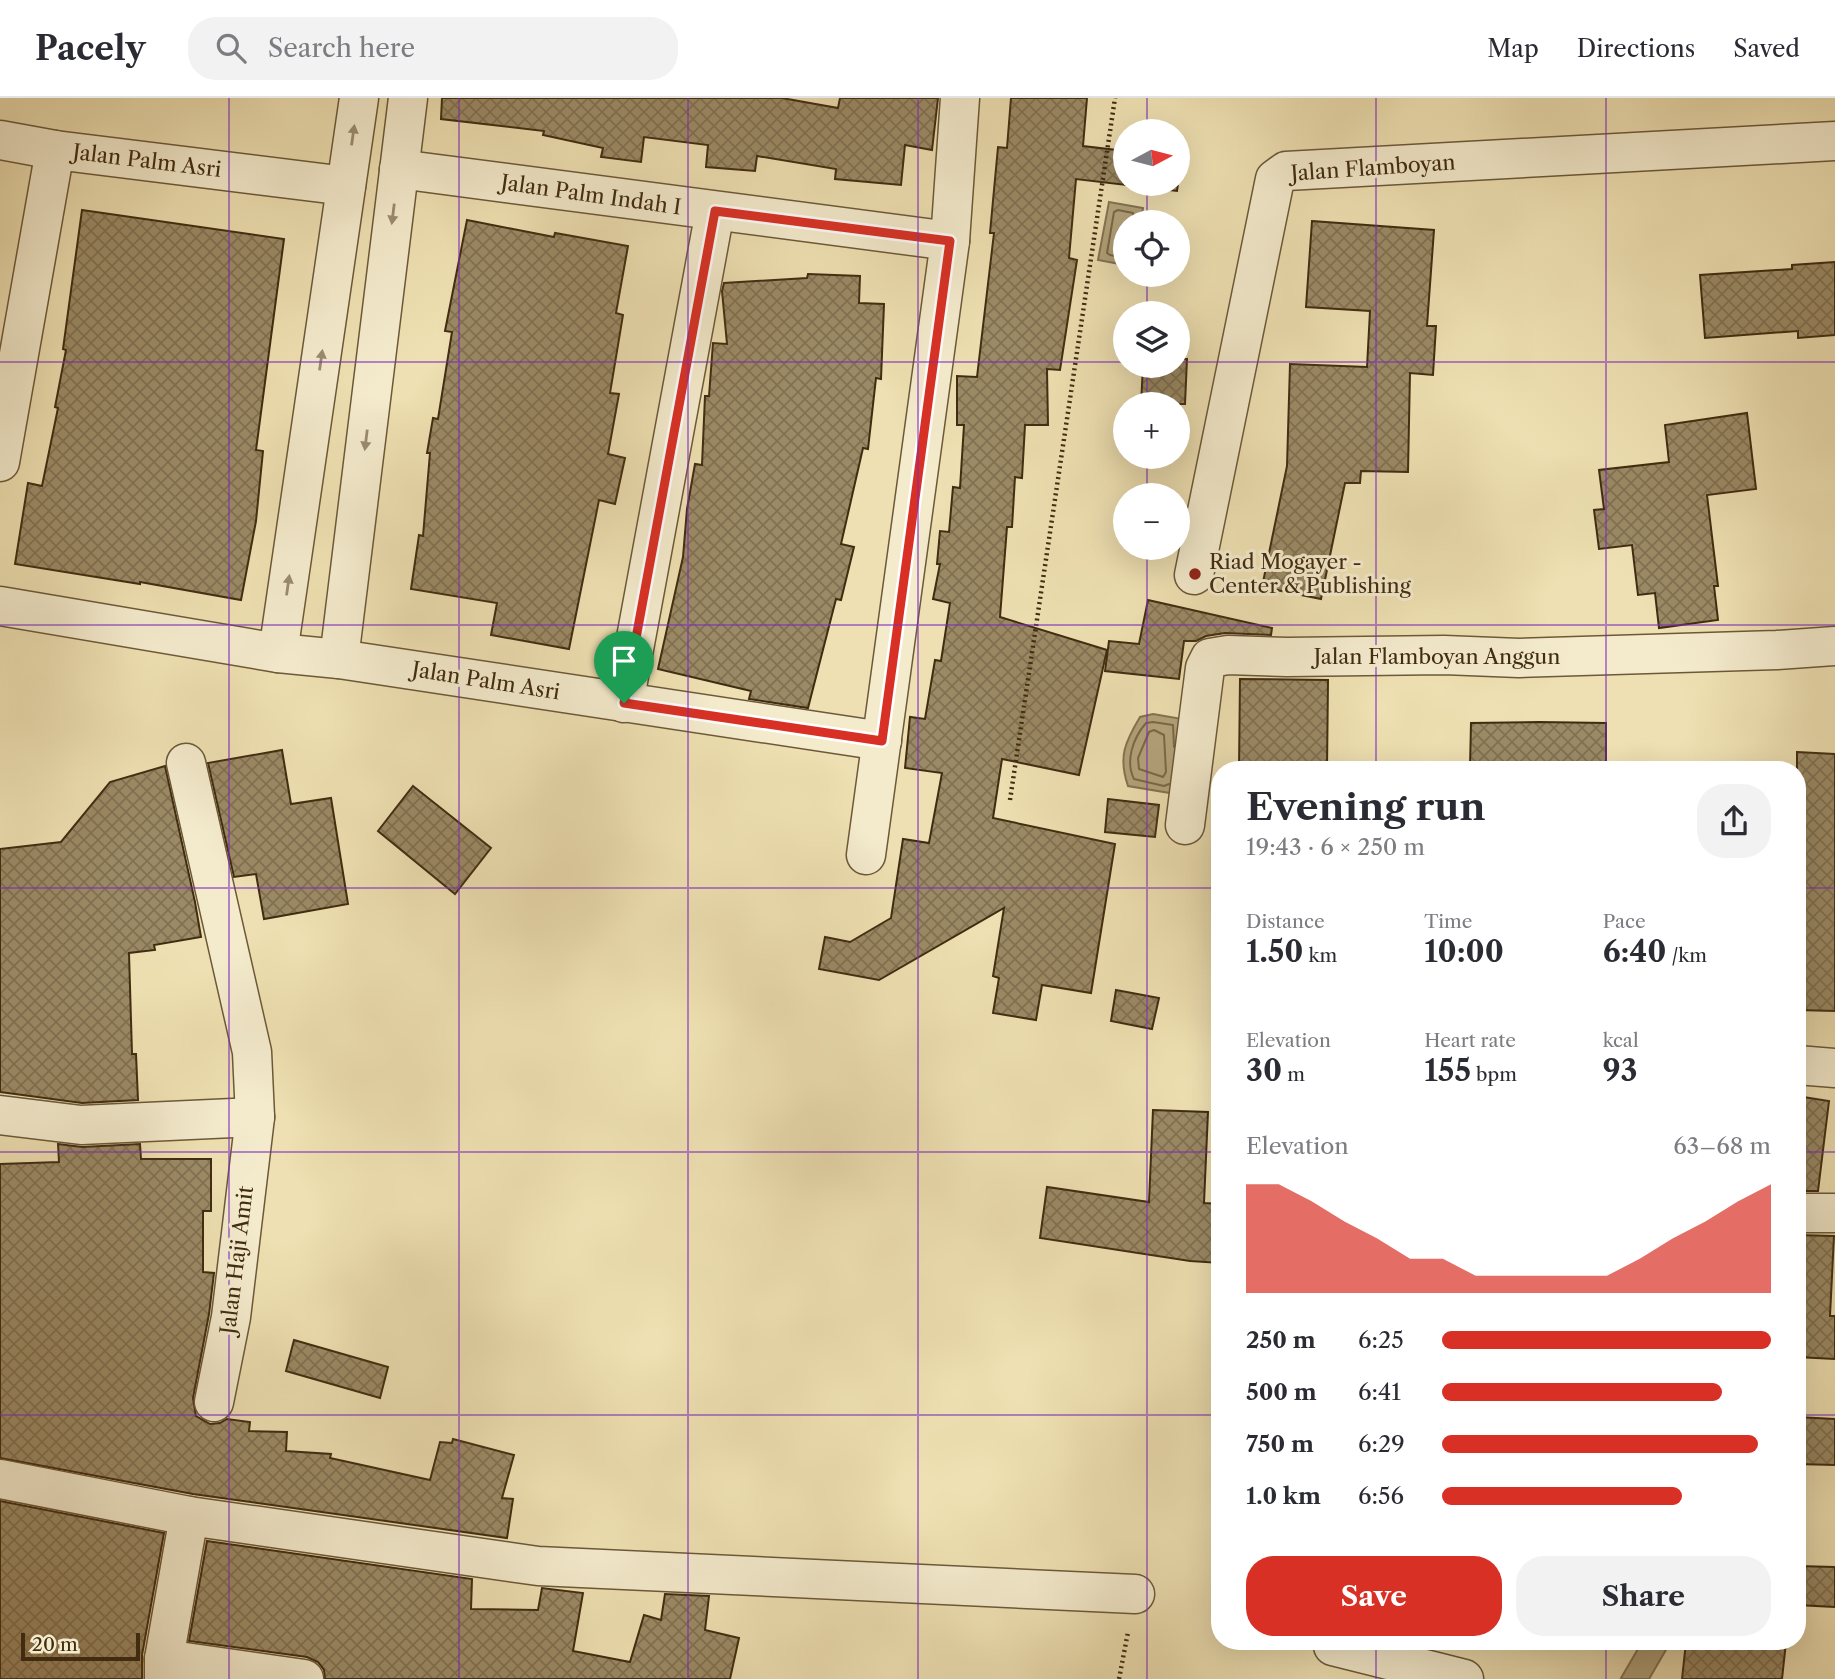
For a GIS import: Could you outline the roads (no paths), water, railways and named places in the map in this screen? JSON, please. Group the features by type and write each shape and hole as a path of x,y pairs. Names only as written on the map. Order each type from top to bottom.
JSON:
{"street":[{"path":"278,653 359,98"},
{"path":"339,659 408,98"},
{"path":"866,855 950,241 960,98"},
{"path":"0,140 55,150"},
{"name":"Jalan Flamboyan","path":"1194,575 1275,178 1286,171 1835,141"},
{"name":"Jalan Palm Asri","path":"0,462 55,150 346,186"},
{"name":"Jalan Palm Indah I","path":"399,169 950,241"},
{"path":"624,703 715,211"},
{"name":"Jalan Palm Asri","path":"0,606 278,653 339,659 882,741"},
{"name":"Jalan Flamboyan Anggun","path":"1185,825 1205,668 1206,662 1212,657 1532,657 1835,646"},
{"name":"Jalan Haji Amit","path":"186,763 252,1052 255,1116 231,1317 214,1402"},
{"path":"1806,1066 1835,1068"},
{"path":"0,1115 81,1125 255,1116"},
{"path":"1806,1213 1835,1213"},
{"path":"0,1479 189,1516 538,1566 1135,1594"},
{"path":"189,1516 164,1669 304,1679"},
{"path":"1349,1650 1464,1679"}],"water":[{"path":"1109,202 1143,208 1113,210 1113,263 1098,260"},
{"path":"1153,714 1182,719 1170,793 1128,786 1125,776 1123,758 1130,734 1140,717"},
{"path":"1637,1650 1666,1650 1649,1679 1621,1678"}],"place":[{"name":"Riad Mogayer - Center & Publishing","path":"1195,574"}]}
